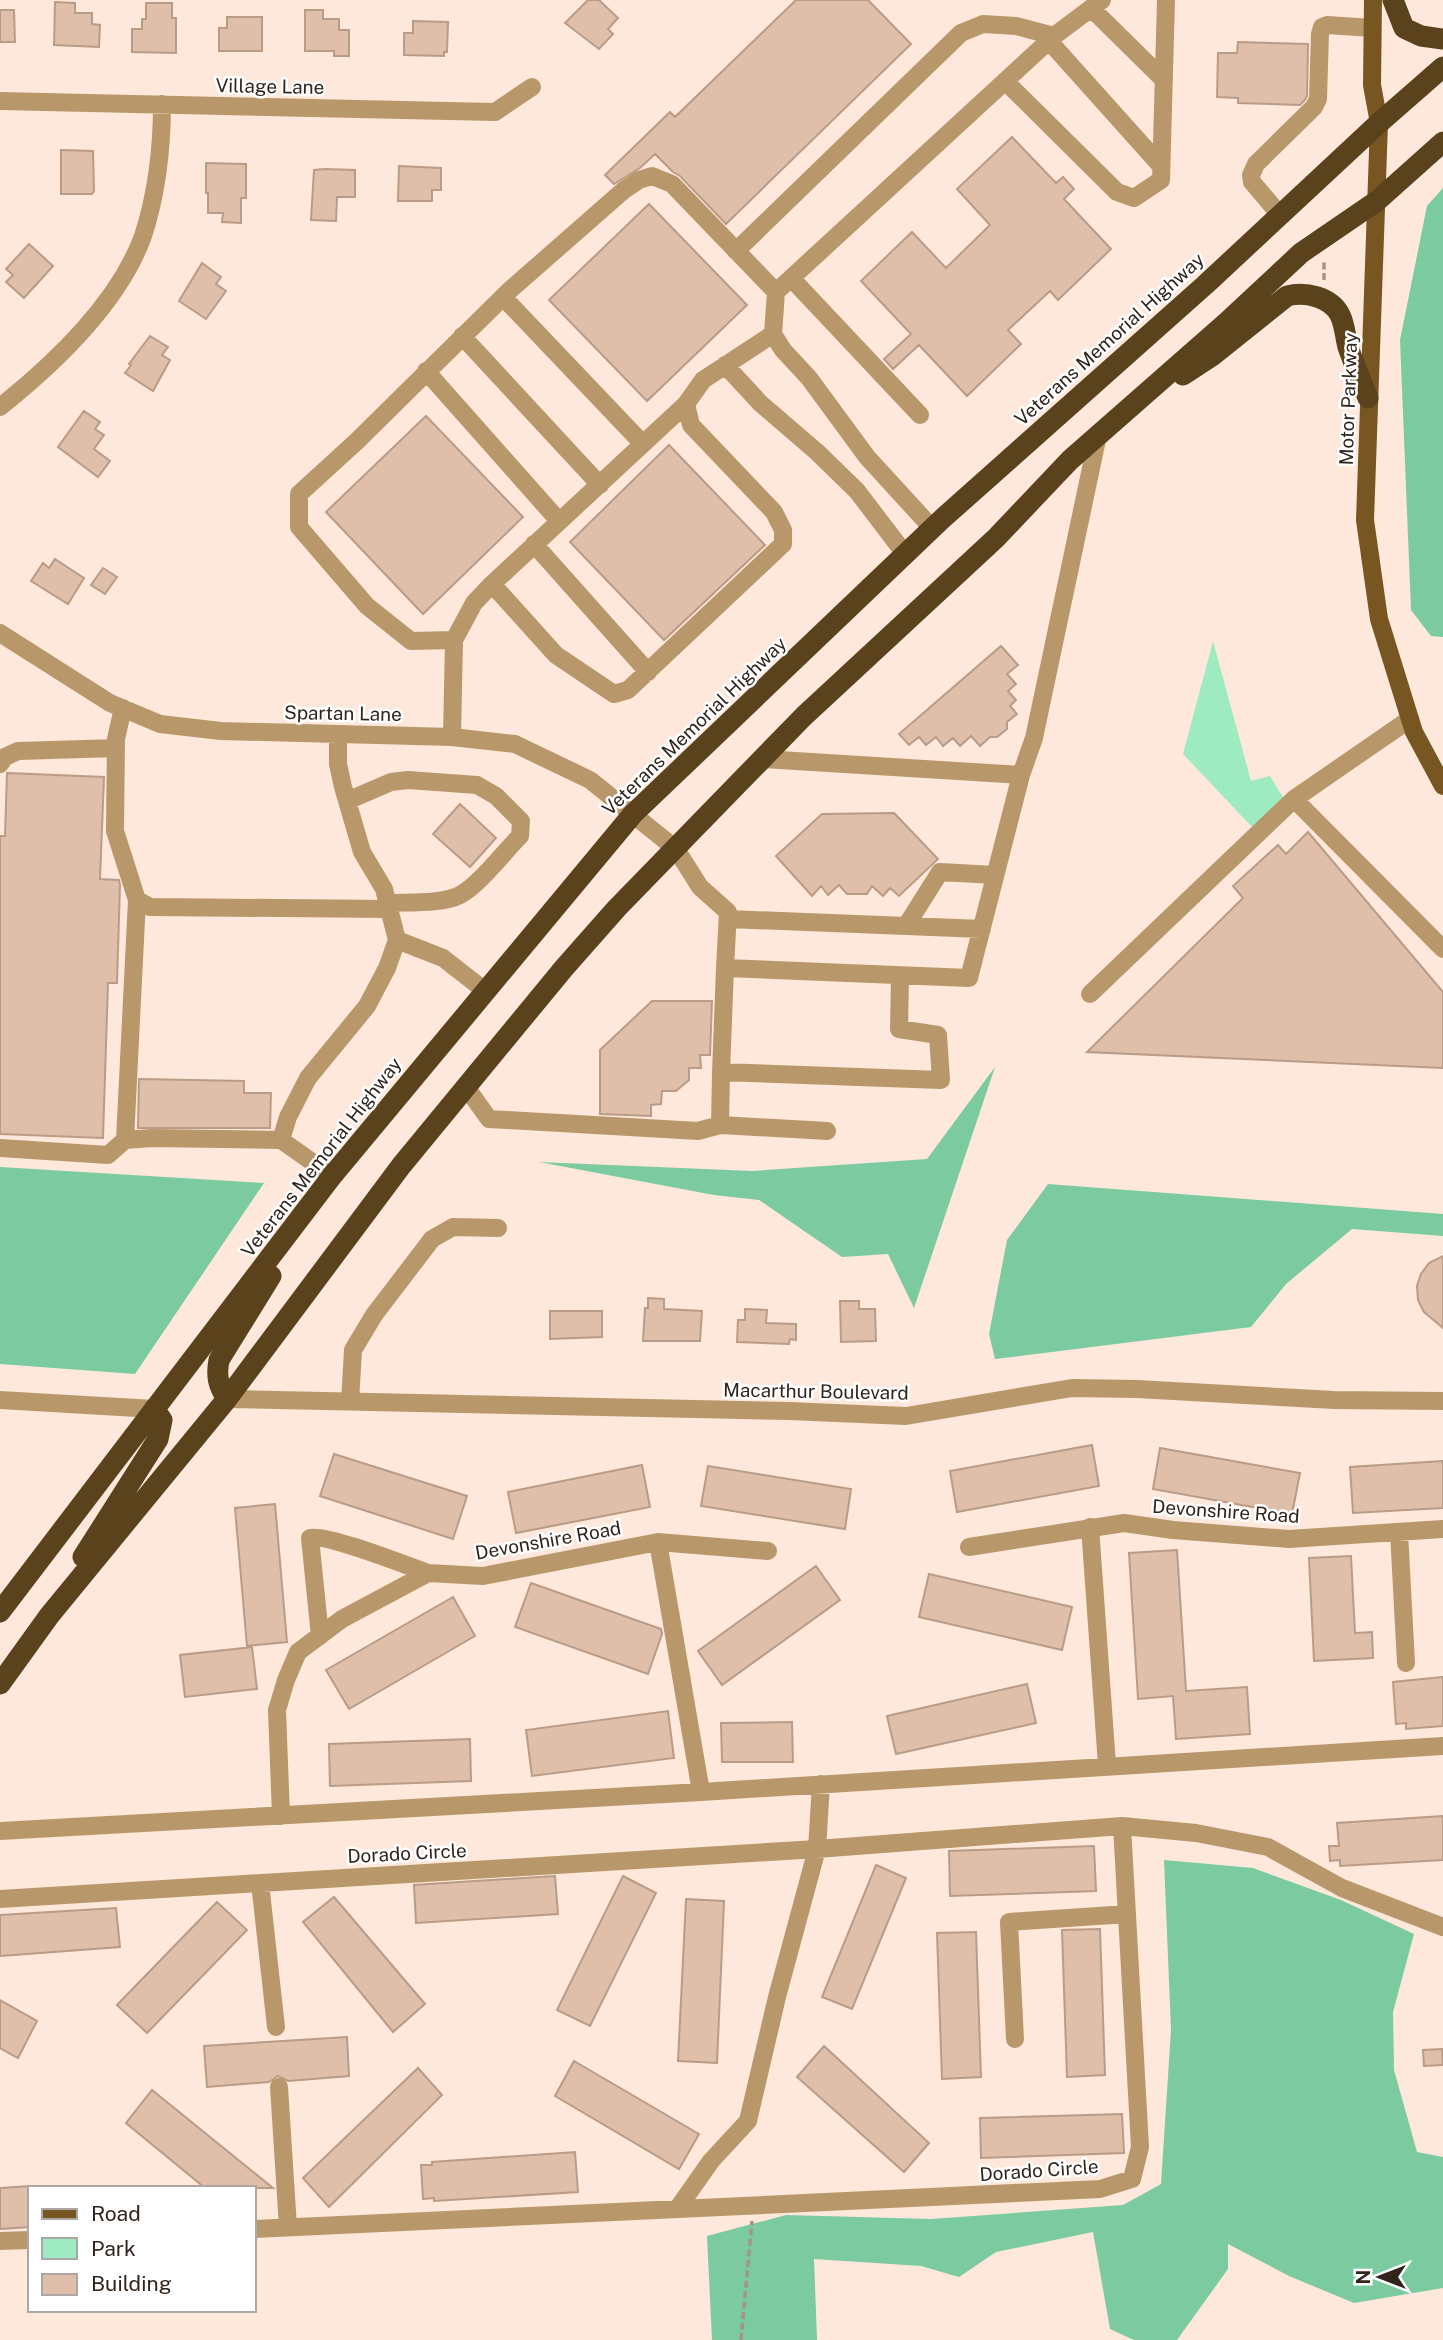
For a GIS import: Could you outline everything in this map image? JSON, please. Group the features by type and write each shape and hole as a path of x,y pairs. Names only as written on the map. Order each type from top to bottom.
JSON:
{"highway":[{"path":"1393,0 1404,28 1421,36 1443,39"},
{"name":"Veterans Memorial Highway","path":"0,1612 332,1176 633,814 932,528 1443,67"},
{"path":"6,1676 49,1616 227,1399 401,1166 617,908 804,716 996,538 1070,460 1301,253 1377,201 1443,142"},
{"path":"1131,408 1212,356 1287,296 1298,293 1318,297 1332,305 1339,313 1347,343 1368,398"},
{"path":"227,1399 219,1387 219,1360 332,1176"},
{"path":"6,1676 158,1439 162,1420 154,1409"}],"main road":[{"name":"Motor Parkway","path":"1373,0 1371,85 1379,123 1365,520 1379,620 1414,732 1443,786"}],"street":[{"path":"1005,81 1117,192 1135,198 1161,180 1166,0"},
{"path":"932,528 867,457 809,378 783,350 773,334 776,292 1052,38 1097,4 1164,80"},
{"path":"736,251 961,33 983,24 1016,26 1052,38 1161,166"},
{"path":"1280,215 1252,182 1251,175 1256,164 1314,107 1318,99 1322,27 1328,25 1373,28"},
{"name":"Village Lane","path":"0,101 495,112 532,87"},
{"path":"0,407 63,351 114,292 142,238 156,187 162,145 162,104"},
{"path":"454,640 411,640 367,606 299,527 299,494 357,441 503,297 624,190 639,180 652,176 672,184 776,292"},
{"path":"791,278 920,415"},
{"path":"503,297 643,444"},
{"path":"452,737 454,640 474,603 686,404 703,380 773,334"},
{"path":"462,336 600,485"},
{"path":"725,365 760,403 858,491 905,554"},
{"path":"426,371 559,522"},
{"path":"492,584 556,655 614,694 628,690 648,672 783,544 783,530 774,512 691,425 686,404"},
{"path":"725,968 969,978 1021,775 1034,738 1098,435"},
{"path":"534,544 648,672"},
{"name":"Spartan Lane","path":"0,633 110,703 160,724 221,731 452,737 515,744 590,780 676,849 700,887 728,912 728,919"},
{"path":"122,708 116,748 115,831 137,900 125,1140"},
{"path":"1090,994 1294,799 1410,719"},
{"path":"281,1140 288,1117 308,1078 367,1006 387,968 397,940 384,889 362,852 347,801 338,764 338,734"},
{"path":"0,764 5,757 18,751 116,748"},
{"path":"763,759 1021,775"},
{"path":"137,900 150,906 388,906 442,900 459,895 473,884 520,836 521,821 496,796 477,785 391,782 347,801"},
{"path":"1294,799 1443,949"},
{"path":"906,926 940,872 995,875"},
{"path":"720,1125 728,919 982,929"},
{"path":"397,940 443,958 485,990"},
{"path":"721,1072 941,1080 938,1035 899,1029 900,976"},
{"path":"466,1087 489,1119 698,1132 720,1125 827,1130"},
{"path":"0,1148 108,1154 125,1140 281,1140 332,1176"},
{"path":"350,1402 353,1350 374,1315 432,1240 453,1227 498,1228"},
{"name":"Macarthur Boulevard","path":"227,1399 906,1416 1072,1388 1334,1400 1443,1401"},
{"path":"0,1400 154,1409"},
{"name":"Devonshire Road","path":"969,1547 1124,1523 1289,1539 1443,1530"},
{"path":"1090,1527 1107,1765"},
{"path":"1399,1532 1406,1663"},
{"name":"Devonshire Road","path":"320,1636 310,1538 315,1536 428,1573 483,1576 659,1542 768,1551"},
{"path":"659,1542 701,1792"},
{"path":"281,1816 277,1710 298,1652 342,1619 428,1573"},
{"path":"0,1831 701,1792 1443,1746"},
{"path":"678,2208 711,2161 748,2122 817,1849 821,1784"},
{"name":"Dorado Circle","path":"256,2229 1100,2189 1132,2179 1140,2147 1122,1826"},
{"name":"Dorado Circle","path":"0,1899 817,1849 1122,1826 1196,1833 1268,1847 1342,1888 1443,1927"},
{"path":"260,1883 276,2027"},
{"path":"1014,2039 1009,1922 1127,1914"},
{"path":"279,2087 288,2227"},
{"path":"0,2241 28,2240"}],"path":[{"path":"1323,292 1324,257"},
{"path":"741,2340 753,2205"}],"green space":[{"path":"1443,188 1443,637 1431,636 1411,610 1400,340 1427,206"},
{"path":"1213,641 1251,781 1270,776 1284,799 1253,828 1183,754"},
{"path":"995,1067 914,1308 888,1254 842,1257 759,1200 714,1195 539,1162 752,1171 927,1159"},
{"path":"0,1167 264,1183 135,1374 0,1364"},
{"path":"1048,1184 1443,1214 1443,1236 1352,1229 1286,1284 1251,1327 995,1359 989,1334 1007,1240"},
{"path":"1164,1860 1253,1868 1341,1900 1414,1934 1393,2012 1394,2070 1417,2152 1443,2157 1443,2288 1354,2303 1289,2276 1228,2244 1228,2269 1177,2340 1134,2340 1110,2329 1093,2232 996,2252 959,2277 921,2266 814,2259 817,2340 712,2340 707,2236 786,2215 931,2219 1123,2205 1161,2184 1171,2030"}],"building":[{"path":"588,0 599,0 618,18 608,29 613,34 599,49 565,23"},
{"path":"796,0 868,0 911,44 726,224 655,154 640,168 614,184 605,175 670,112 675,117"},
{"path":"55,2 75,3 75,13 92,13 92,24 100,25 99,47 54,45"},
{"path":"146,3 172,3 172,18 176,18 176,53 132,52 132,29 142,29 142,19 146,19"},
{"path":"0,10 14,10 15,42 0,42"},
{"path":"305,10 323,10 323,19 339,19 339,30 349,30 349,56 334,56 334,51 305,51"},
{"path":"227,17 262,17 262,51 219,51 219,28 227,28"},
{"path":"413,21 448,22 447,52 444,52 444,56 404,55 404,33 413,33"},
{"path":"1238,42 1308,44 1305,100 1300,105 1238,103 1238,98 1217,97 1218,53 1237,53"},
{"path":"1012,137 1056,183 1063,177 1074,189 1064,199 1111,249 1058,300 1050,291 1008,330 1021,344 967,396 919,345 893,369 884,359 911,334 861,281 912,232 946,268 990,225 957,189"},
{"path":"61,150 93,151 92,194 61,194"},
{"path":"206,163 246,164 246,198 241,198 241,223 222,222 223,213 208,213"},
{"path":"399,166 441,168 441,190 432,190 432,201 398,201"},
{"path":"314,170 355,170 355,197 337,197 336,221 311,220"},
{"path":"649,204 747,305 647,401 549,300"},
{"path":"29,244 53,266 24,298 6,282 13,275 6,269"},
{"path":"202,263 221,277 216,284 226,291 206,319 179,301"},
{"path":"150,336 168,347 162,355 170,360 153,391 125,373"},
{"path":"84,411 100,422 95,429 104,435 94,449 110,461 98,477 58,447"},
{"path":"426,416 523,517 423,614 326,512"},
{"path":"669,445 765,545 664,640 570,542"},
{"path":"55,559 84,578 68,604 31,581 43,563 49,568"},
{"path":"103,568 117,577 105,594 91,585"},
{"path":"1001,646 1018,665 1007,674 1016,684 1008,691 1016,700 1010,706 1017,714 1007,722 1007,729 997,737 990,737 980,746 971,736 960,746 953,738 943,746 936,737 926,745 919,737 909,745 899,734"},
{"path":"7,773 104,777 100,879 119,880 120,885 117,983 108,983 103,1138 0,1134 0,836 5,836"},
{"path":"460,804 496,838 470,867 433,834"},
{"path":"894,813 938,859 899,896 890,888 883,896 872,886 867,894 847,894 839,885 828,895 821,886 812,896 776,856 822,814"},
{"path":"1308,832 1443,992 1443,1068 1087,1052 1243,898 1233,886 1278,845 1286,854"},
{"path":"652,1001 712,1001 710,1055 700,1055 701,1068 689,1068 689,1080 676,1091 662,1091 661,1104 651,1105 651,1116 600,1114 600,1050"},
{"path":"139,1079 244,1081 244,1093 271,1093 270,1128 138,1128"},
{"path":"1443,1256 1443,1328 1424,1312 1418,1300 1417,1286 1429,1263"},
{"path":"648,1298 664,1299 664,1309 702,1311 700,1341 643,1341"},
{"path":"840,1301 859,1301 859,1309 875,1309 876,1341 841,1342"},
{"path":"745,1309 767,1310 766,1323 796,1324 796,1340 790,1339 789,1344 737,1342 738,1320 745,1320"},
{"path":"550,1311 602,1311 602,1337 550,1339"},
{"path":"1092,1445 1099,1486 957,1512 950,1471"},
{"path":"1160,1448 1300,1473 1292,1514 1153,1489"},
{"path":"334,1454 467,1496 453,1539 320,1496"},
{"path":"1443,1461 1443,1508 1353,1513 1350,1467"},
{"path":"642,1465 650,1507 516,1533 508,1492"},
{"path":"708,1466 851,1489 845,1529 701,1506"},
{"path":"275,1504 287,1642 247,1646 235,1508"},
{"path":"1177,1550 1186,1691 1247,1687 1250,1734 1176,1739 1173,1696 1138,1699 1129,1553"},
{"path":"1351,1556 1355,1633 1372,1632 1373,1658 1314,1661 1309,1558"},
{"path":"816,1566 840,1600 722,1685 698,1651"},
{"path":"929,1574 1072,1607 1062,1650 919,1617"},
{"path":"531,1583 661,1629 662,1634 648,1674 515,1627"},
{"path":"453,1597 475,1636 349,1709 326,1670"},
{"path":"252,1647 257,1689 185,1697 180,1655"},
{"path":"1443,1677 1443,1726 1406,1729 1406,1723 1396,1724 1393,1682"},
{"path":"1027,1684 1036,1723 896,1754 887,1716"},
{"path":"668,1711 674,1758 532,1776 526,1730"},
{"path":"792,1722 793,1762 722,1762 721,1723"},
{"path":"470,1739 471,1781 330,1786 329,1744"},
{"path":"1443,1816 1443,1860 1340,1866 1340,1860 1330,1861 1329,1846 1339,1846 1337,1823"},
{"path":"1094,1846 1096,1891 950,1896 949,1851"},
{"path":"876,1865 906,1878 852,2009 822,1997"},
{"path":"555,1876 558,1914 416,1923 414,1885"},
{"path":"623,1876 656,1893 590,2026 557,2010"},
{"path":"334,1897 425,2004 393,2032 303,1922"},
{"path":"686,1899 724,1901 717,2063 678,2061"},
{"path":"217,1902 247,1930 147,2033 117,2005"},
{"path":"116,1908 120,1947 0,1956 0,1915"},
{"path":"1100,1929 1105,2075 1067,2077 1062,1930"},
{"path":"976,1932 981,2077 942,2079 937,1933"},
{"path":"0,2000 37,2021 18,2058 0,2048"},
{"path":"347,2037 349,2076 288,2081 278,2076 269,2082 207,2087 204,2046"},
{"path":"824,2046 929,2143 904,2172 797,2077"},
{"path":"1442,2049 1443,2065 1424,2066 1423,2050"},
{"path":"574,2061 699,2134 679,2169 555,2096"},
{"path":"418,2068 442,2095 329,2207 303,2178"},
{"path":"152,2090 273,2188 203,2186 126,2123"},
{"path":"1122,2114 1124,2153 981,2158 980,2118"},
{"path":"575,2152 578,2192 434,2201 434,2198 423,2199 421,2165"},
{"path":"28,2186 28,2227 0,2229 0,2188"}]}
